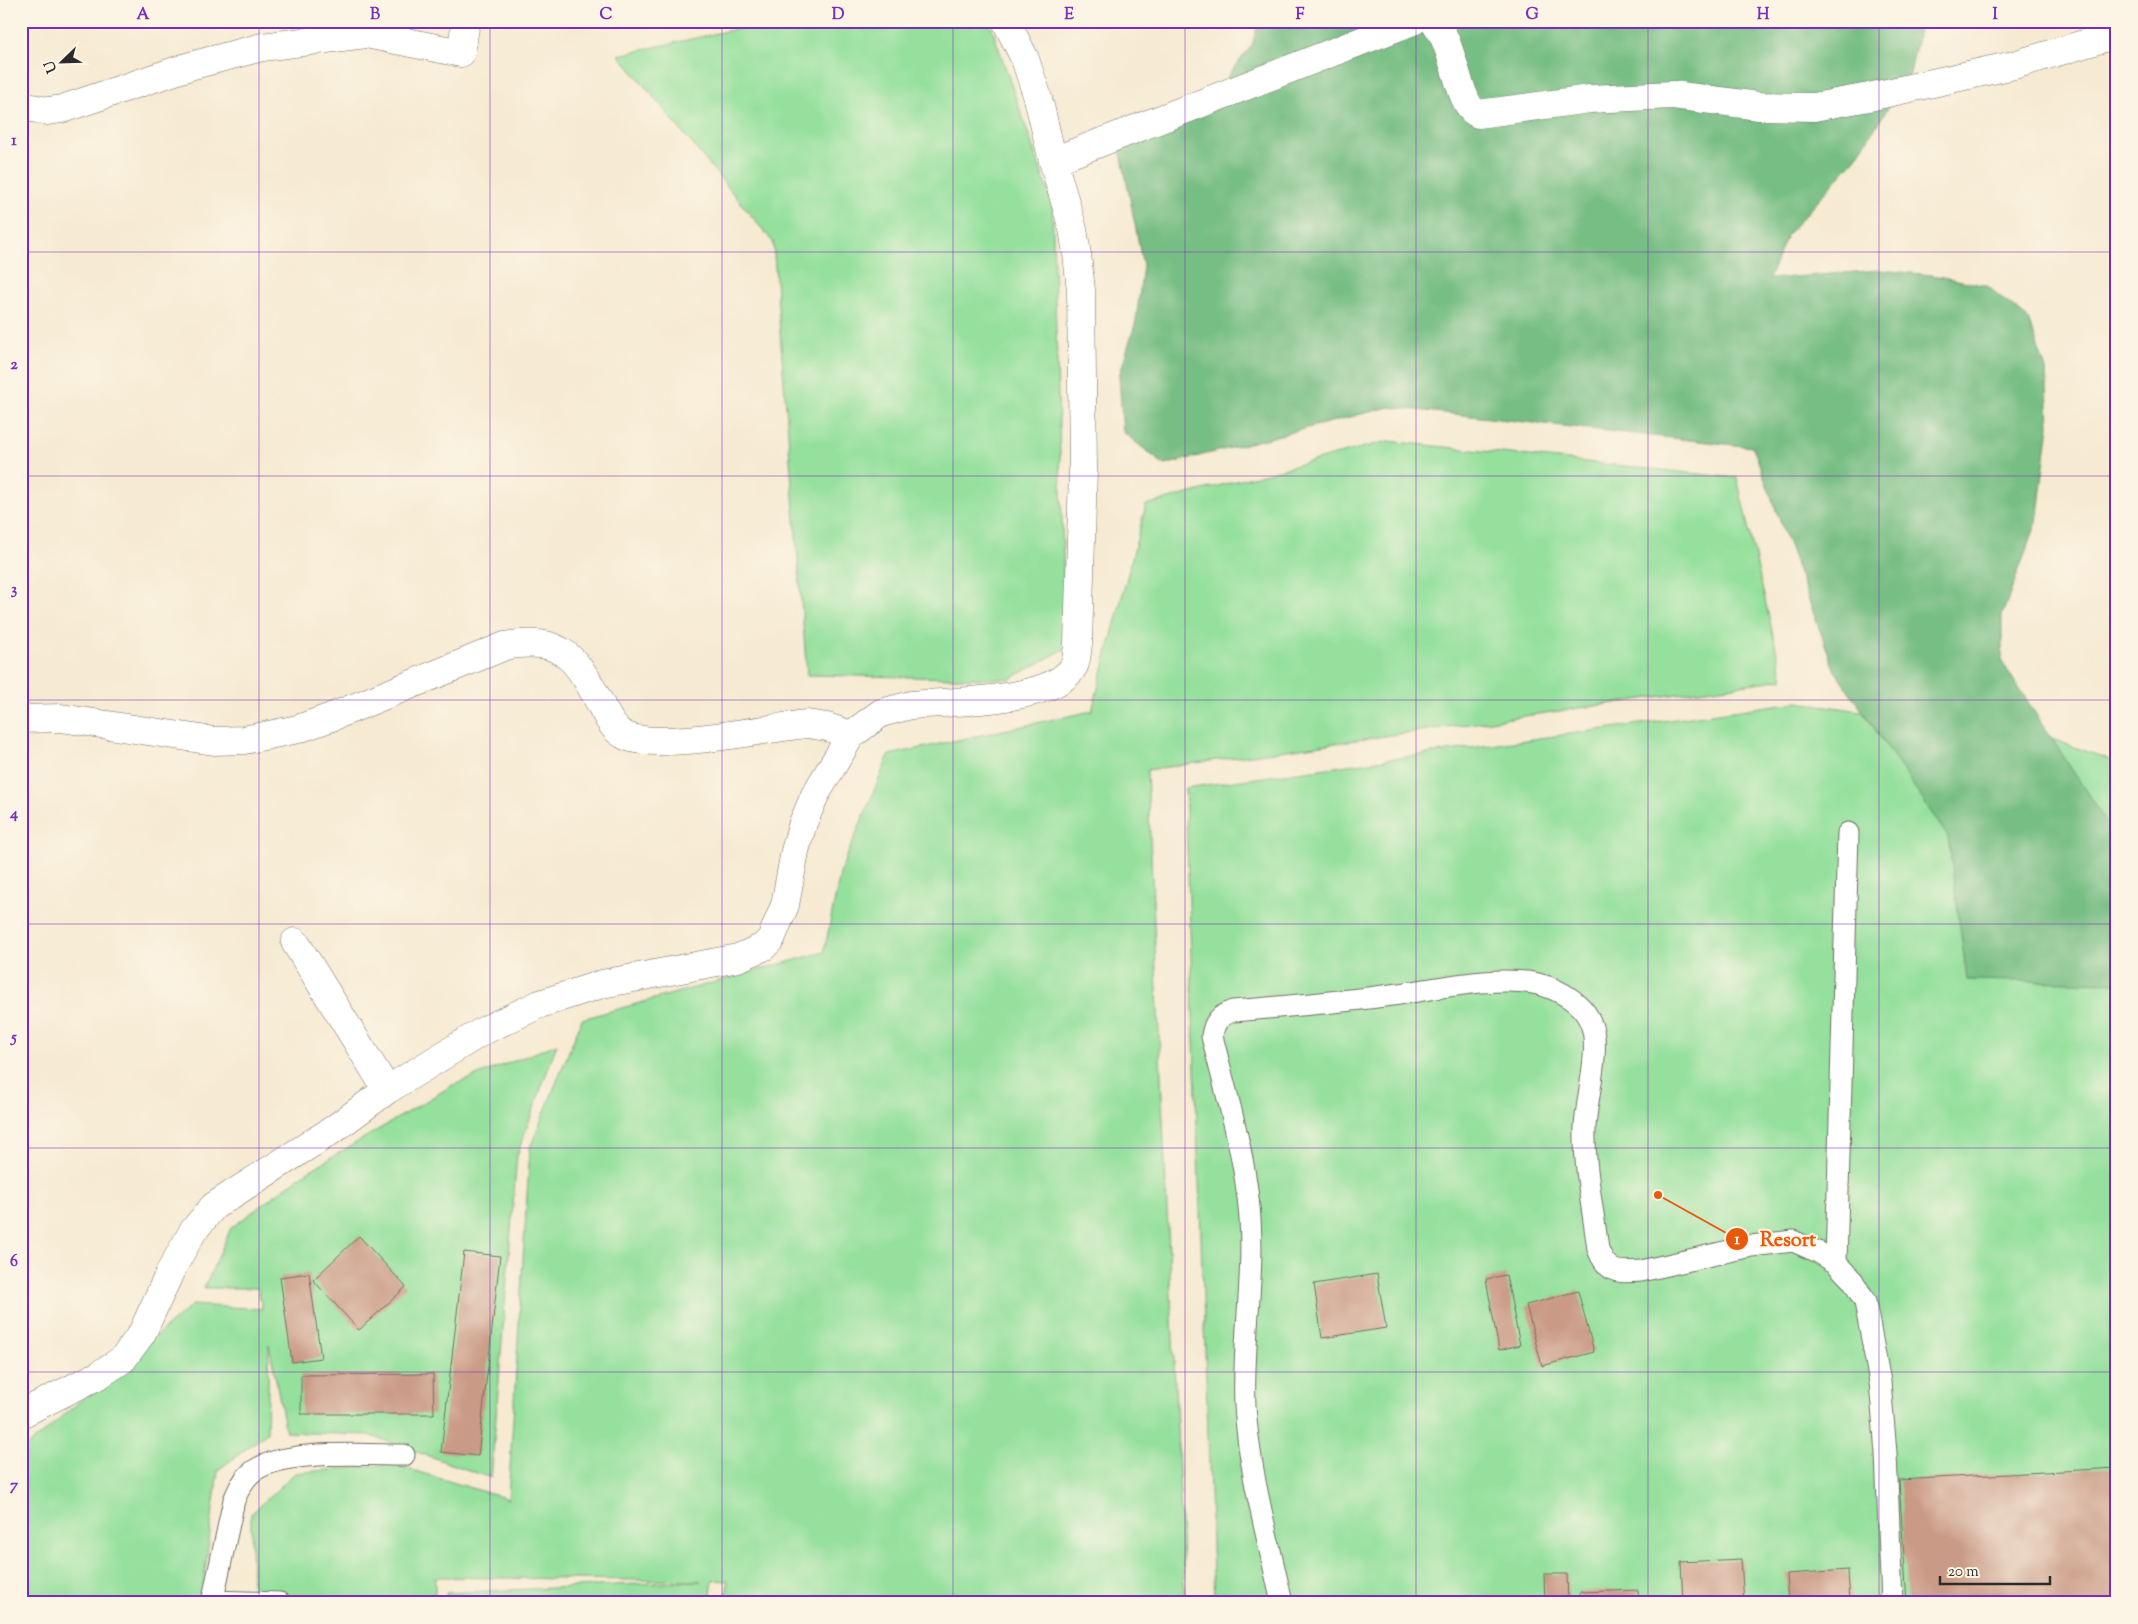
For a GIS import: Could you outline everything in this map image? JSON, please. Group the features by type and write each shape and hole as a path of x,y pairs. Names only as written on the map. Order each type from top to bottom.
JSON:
{"street":[{"path":"21,106 48,111 62,109 190,66 262,47 357,35 366,34 461,53 466,21"},
{"path":"21,1414 99,1375 124,1359 142,1333 171,1270 193,1230 214,1206 334,1129 387,1090 483,1031 540,1004 602,984 738,958 762,946 771,939 785,905 795,850 803,823 816,795 851,735 872,718 894,708 1038,691 1066,677 1075,665 1078,644 1083,498 1081,290 1073,229 1053,161 1038,98 1024,59 1006,21"},
{"path":"1053,161 1413,21"},
{"path":"1433,21 1446,41 1469,108 1478,114 1590,99 1673,95 1759,106 1814,107 1869,97 2014,65 2117,34"},
{"path":"21,718 61,718 214,741 244,740 282,733 329,718 505,646 541,642 567,654 587,678 607,718 616,730 626,736 641,740 673,740 806,724 827,727 851,735"},
{"path":"295,942 387,1090"}],"lane":[{"path":"1836,1263 1848,833"},
{"path":"1282,1603 1250,1454 1245,1406 1245,1349 1251,1229 1243,1165 1212,1036 1214,1026 1224,1014 1233,1011 1398,994 1454,985 1517,982 1538,984 1556,991 1575,1002 1585,1013 1593,1027 1592,1072 1585,1130 1586,1155 1598,1249 1602,1261 1612,1270 1624,1273 1641,1271 1751,1246 1793,1241 1818,1252 1836,1263 1853,1281 1861,1295 1871,1327 1880,1382 1886,1453 1892,1603"},
{"path":"280,1603 212,1602 234,1500 241,1484 250,1473 263,1465 298,1457 404,1455"}],"green space":[{"path":"772,21 981,21 991,26 1052,203 1066,648 1010,679 807,675 773,242 619,55"},
{"path":"1259,21 1921,21 1910,74 1855,159 1787,235 1769,279 1880,270 1932,275 1987,286 2028,319 2046,369 2049,425 2037,522 2002,615 2002,662 2117,839 2117,983 1967,980 1948,837 1834,669 1753,447 1389,407 1164,465 1123,432 1119,376 1136,321 1143,265 1120,148 1217,90 1252,45"},
{"path":"1388,441 1737,478 1783,679 1147,770 1185,1603 725,1603 728,1581 713,1580 710,1603 446,1603 446,1593 701,1581 435,1577 435,1603 252,1603 251,1514 295,1473 392,1464 508,1499 530,1148 582,1019 824,952 841,870 889,755 1092,711 1146,505"},
{"path":"1797,702 2046,737 2117,762 2117,1603 1214,1603 1185,788"},
{"path":"557,1044 517,1155 491,1478 369,1435 286,1432 269,1344 267,1433 218,1470 201,1603 21,1603 21,1452 192,1305 262,1309 258,1288 204,1288 231,1228 302,1175 453,1085"}],"building":[{"path":"359,1236 406,1287 359,1330 313,1280"},
{"path":"464,1252 500,1256 478,1456 441,1452"},
{"path":"309,1273 321,1358 292,1362 280,1277"},
{"path":"1377,1274 1386,1328 1322,1338 1314,1284"},
{"path":"1506,1275 1520,1345 1499,1350 1486,1279"},
{"path":"1578,1291 1594,1352 1542,1366 1526,1305"},
{"path":"433,1374 434,1414 301,1414 301,1375"},
{"path":"2117,1468 2117,1603 1907,1603 1899,1480"},
{"path":"1741,1559 1744,1603 1683,1603 1681,1562"},
{"path":"1848,1570 1850,1603 1788,1603 1786,1574"},
{"path":"1544,1574 1567,1574 1568,1603 1545,1603"},
{"path":"1638,1590 1639,1603 1581,1603 1580,1592"}],"place":[{"name":"Resort","path":"1658,1195"}]}
